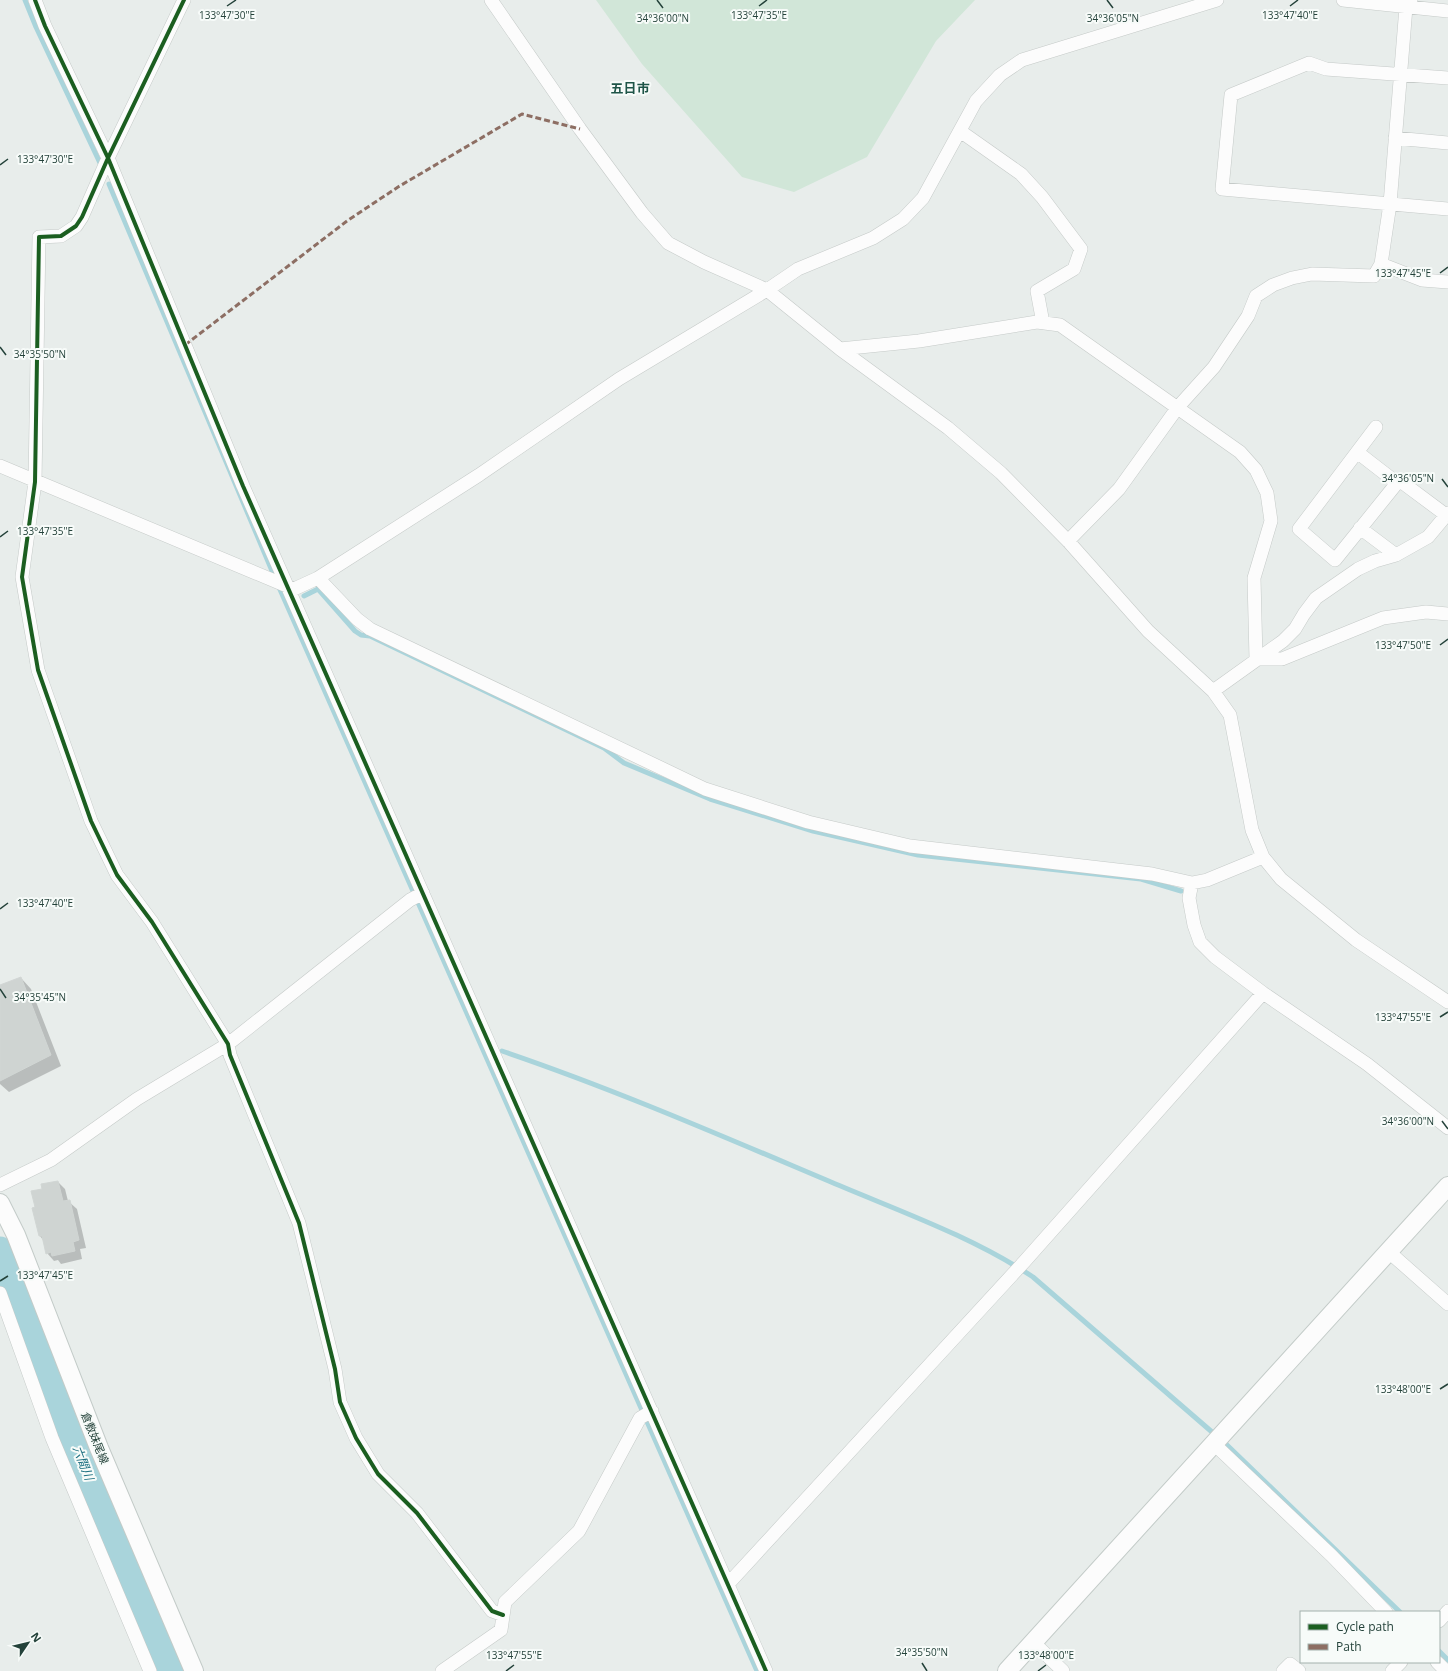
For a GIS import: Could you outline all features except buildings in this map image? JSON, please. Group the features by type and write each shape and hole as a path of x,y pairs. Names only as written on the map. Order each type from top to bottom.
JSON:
{"street":[{"path":"35,0 45,26 108,158 285,587 418,896 647,1414 728,1584 766,1671"},
{"path":"184,0 108,158 82,217 76,226 62,236 39,237 35,482 22,577 38,670 90,821 118,875 152,922 228,1044 230,1055 299,1223 335,1369 340,1402 356,1438 378,1474 417,1513 492,1611 503,1615"},
{"path":"491,0 580,129 642,212 668,243 704,262 767,290 840,349 948,428 1001,473 1068,541 1148,631 1213,692 1230,715 1252,830 1263,857 1282,879 1338,926 1448,1002"},
{"path":"0,466 285,587 294,589 318,578 479,475 619,379 767,290 798,269 873,238 903,219 923,198 976,101 1000,75 1022,60 1217,0"},
{"path":"1343,0 1409,3 1448,11"},
{"path":"1068,541 1119,489 1178,407 1214,367 1248,316 1256,296 1273,285 1292,278 1312,274 1374,276 1381,264 1390,204 1399,74 1409,3"},
{"path":"1448,78 1326,69 1309,63 1231,95 1222,189 1448,209"},
{"path":"960,131 1021,174 1042,196 1081,249 1074,269 1038,290 1043,323"},
{"path":"1394,138 1448,143"},
{"path":"1381,264 1422,280 1448,282"},
{"path":"840,349 918,341 1037,322 1060,325 1240,452 1256,470 1267,493 1271,521 1254,578 1256,659"},
{"path":"1376,427 1299,529 1335,560 1396,483"},
{"path":"1213,692 1256,659 1283,641 1295,629 1316,598 1358,569 1375,561 1396,556 1428,537 1447,514 1403,483 1396,483 1357,452"},
{"path":"1360,528 1396,556"},
{"path":"318,578 357,619 370,629 705,789 808,822 910,846 1152,874 1192,882 1207,880 1263,857"},
{"path":"1256,659 1282,659 1384,618 1426,612 1448,614"},
{"path":"1192,882 1189,898 1194,925 1200,942 1215,957 1263,993 1367,1064 1448,1128"},
{"path":"0,1185 52,1160 137,1099 228,1044 418,896"},
{"path":"728,1584 1020,1266 1263,993"},
{"path":"1007,1671 1216,1439 1448,1186"},
{"name":"倉敷妹尾線","path":"0,1203 16,1235 99,1448 194,1671"},
{"path":"1389,1252 1448,1304"},
{"path":"0,1293 52,1438 150,1671"},
{"path":"442,1671 501,1630 505,1602 579,1531 647,1414"},
{"path":"1216,1439 1385,1611"},
{"path":"1440,1620 1448,1611"},
{"path":"1033,1642 1063,1671"},
{"path":"1392,1671 1400,1663"},
{"path":"1438,1663 1446,1671"},
{"path":"1283,1671 1290,1664 1299,1671"}],"green space":[{"path":"596,0 975,0 936,41 867,157 794,192 742,177 642,64"}],"waterway":[{"path":"25,0 36,27 100,163"},
{"path":"109,184 275,578"},
{"path":"278,585 757,1671"},
{"path":"304,596 318,589 355,631 361,635 370,636 604,748 624,763 710,799 813,831 918,855 1141,879 1181,891"},
{"path":"502,1051 627,1097 709,1130 934,1225 1009,1262 1033,1277 1227,1445 1399,1611"},
{"name":"六間川","path":"0,1251 95,1493 173,1671"},
{"path":"1440,1652 1448,1660"}],"marked path":[{"path":"185,345 347,221 398,187 522,114 580,129"}],"cycle path":[{"path":"35,0 45,26 108,158 243,486 766,1671"},
{"path":"184,0 108,158 82,217 76,226 61,236 39,237 35,482 22,577 38,670 91,821 117,875 152,922 228,1044 230,1055 299,1223 335,1369 340,1402 356,1438 378,1474 417,1513 492,1611 503,1615"}],"district":[{"name":"五日市","path":"630,88"}]}
